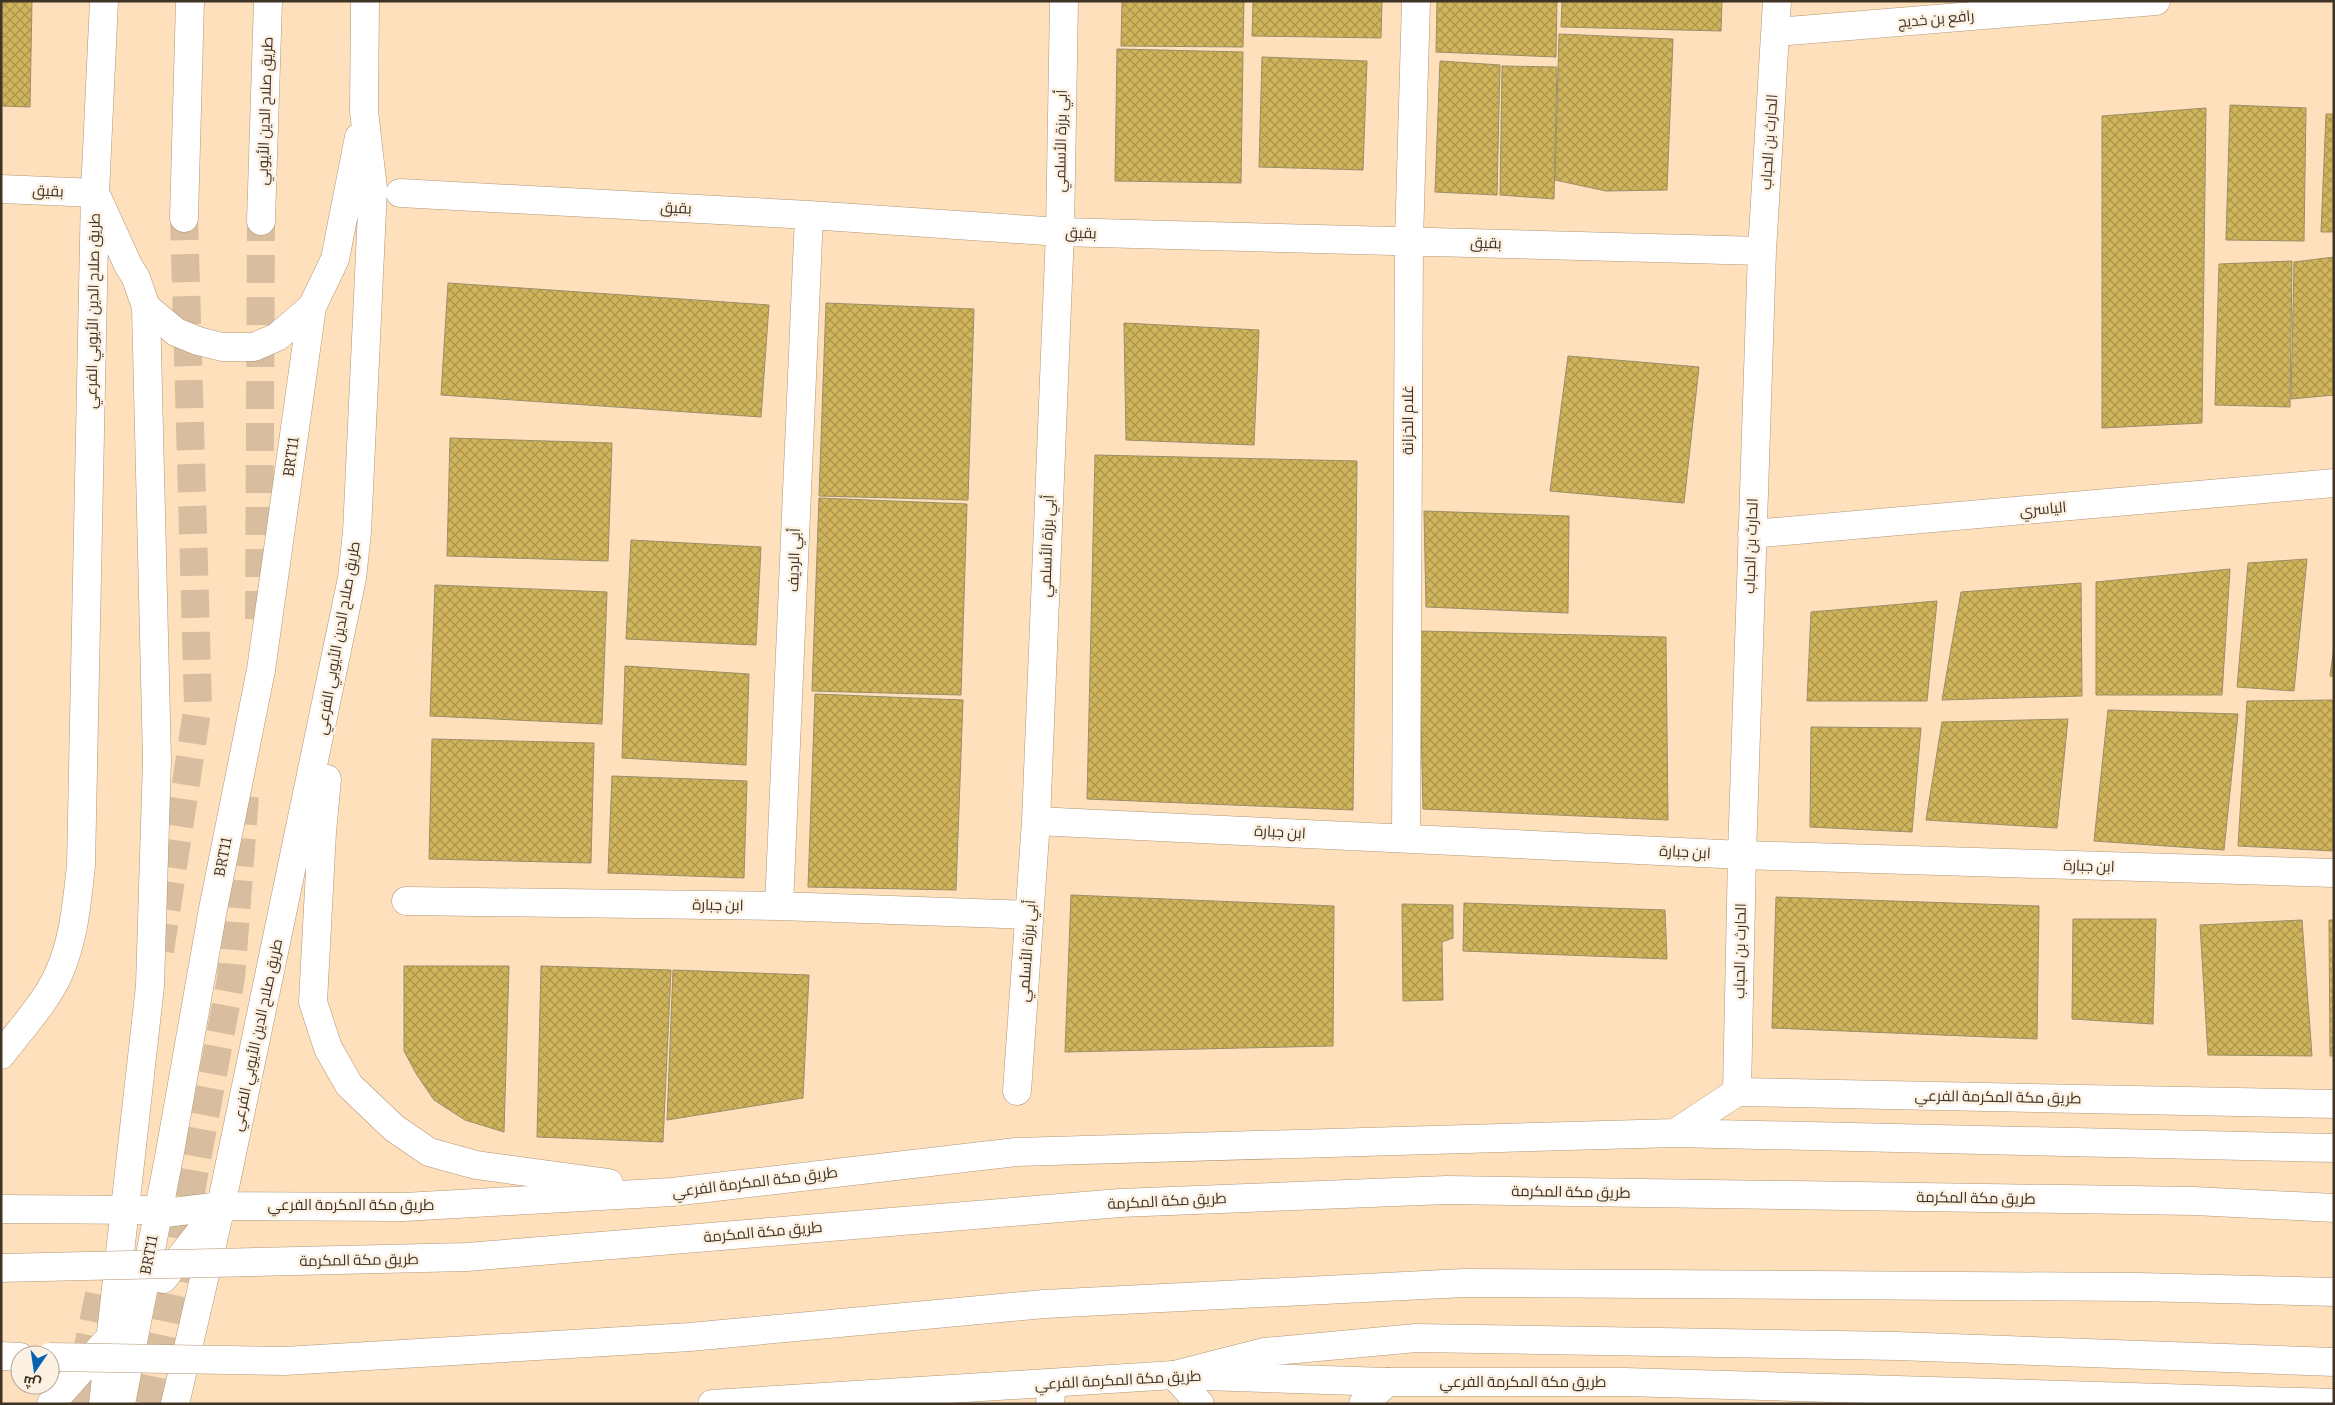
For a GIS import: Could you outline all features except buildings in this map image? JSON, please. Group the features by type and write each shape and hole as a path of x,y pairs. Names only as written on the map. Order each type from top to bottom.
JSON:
{"main road":[{"name":"طريق صلاح الدين الأيوبي الفرعي","path":"1,1054 37,1007 59,974 74,928 81,865 95,193 104,1"},
{"path":"184,218 190,1"},
{"name":"طريق صلاح الدين الأيوبي","path":"262,221 268,1"},
{"name":"طريق صلاح الدين الأيوبي الفرعي","path":"176,1404 221,1206 352,578 357,532 373,189 364,111 366,1"},
{"name":"أبي برزة الأسلمي","path":"1017,1090 1036,821 1060,232 1064,1"},
{"name":"غلام الخزانة","path":"1406,838 1409,241 1416,1"},
{"name":"الحارث بن الحباب","path":"1737,1092 1742,855 1762,251 1777,1"},
{"name":"رافع بن خديج","path":"1776,32 2156,1"},
{"path":"95,193 128,265 136,278 146,307 176,332 198,341 222,347 254,347 277,337 312,307 334,259 364,111"},
{"name":"بقيق","path":"1,189 95,193"},
{"name":"بقيق","path":"400,193 809,215 1060,232 1762,251"},
{"name":"أبي الرديف","path":"779,906 809,215"},
{"name":"BRT11","path":"103,1404 150,986 157,760 146,307"},
{"name":"BRT11","path":"121,1404 156,1214 170,1152 213,909 261,670 312,307"},
{"name":"الياسري","path":"1752,534 2334,483"},
{"path":"340,642 322,832 313,1002 328,1048 349,1085 394,1128 430,1152 476,1165 672,1192"},
{"name":"ابن جبارة","path":"1036,821 1742,855 2334,873"},
{"name":"ابن جبارة","path":"406,901 779,906 1029,915"},
{"path":"1675,1133 1737,1092"},
{"name":"طريق مكة المكرمة الفرعي","path":"1737,1092 2334,1104"},
{"name":"طريق مكة المكرمة الفرعي","path":"1,1209 150,1210 156,1214 221,1206 404,1207 672,1192 1016,1152 1675,1133 2334,1148"},
{"name":"طريق مكة المكرمة","path":"1,1268 467,1257 1120,1202 1447,1190 2194,1200 2334,1208"},
{"name":"طريق صلاح الدين الأيوبي الفرعي","path":"51,1404 111,1336 139,1309 221,1206"},
{"path":"60,1357 284,1361 690,1337 1044,1304 1464,1282 2129,1287 2334,1292"},
{"path":"1200,1404 1174,1375 1264,1352 1416,1338 1896,1346 2334,1362"},
{"name":"طريق مكة المكرمة الفرعي","path":"712,1404 1051,1393 1174,1375 1388,1382 1625,1382 2334,1403"},
{"path":"1363,1404 1388,1382"}],"tunnel":[{"path":"160,951 198,705 184,218"},
{"path":"259,619 261,221"},
{"path":"149,1404 172,1293 231,978 245,796"},
{"path":"76,1404 110,1242"}]}
